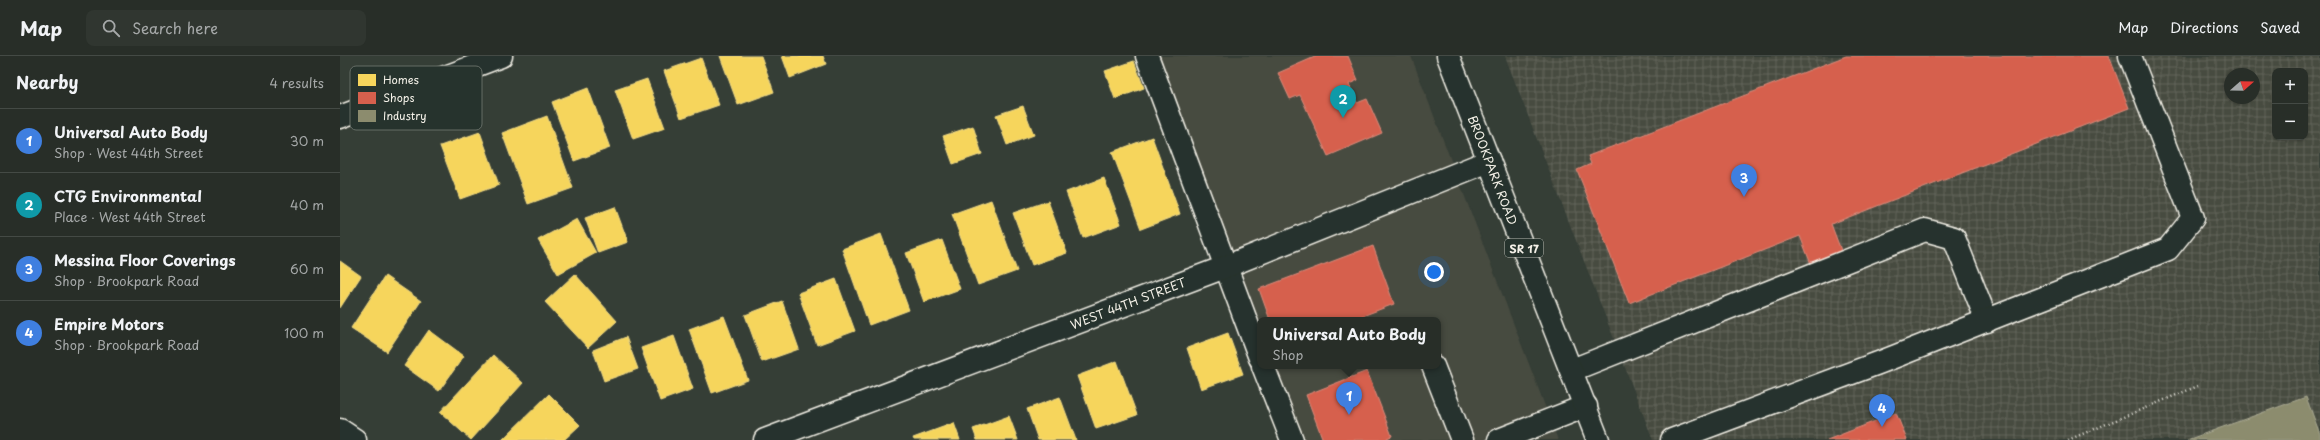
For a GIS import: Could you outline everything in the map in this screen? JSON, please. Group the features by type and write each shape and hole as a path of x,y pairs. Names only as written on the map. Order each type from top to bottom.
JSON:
{"street":[{"path":"475,66 501,56"},
{"path":"1147,56 1257,350"},
{"name":"BROOKPARK ROAD","path":"1448,56 1572,370 1598,440"},
{"path":"1672,440 1987,321 2168,248 2193,218 2130,56"},
{"path":"340,117 350,113"},
{"name":"WEST 44TH STREET","path":"765,440 1225,267 1489,160"},
{"path":"1572,370 1924,230 1954,238 1987,321"},
{"path":"1264,369 1292,440"},
{"path":"1434,369 1462,440"},
{"path":"1499,440 1586,406"},
{"path":"340,430 355,440"}],"path":[{"path":"2068,440 2198,386"}],"shaded area":[{"path":"1143,56 1411,56 1558,440 1289,440 1263,369 1441,369 1441,317 1257,317 1257,354"},
{"path":"1505,56 2320,56 2320,440 1653,440"}],"building: Homes":[{"path":"720,56 761,56 774,92 738,105"},
{"path":"782,56 823,56 826,64 790,78"},
{"path":"701,58 719,105 681,118 664,71"},
{"path":"1134,61 1144,88 1115,99 1105,71"},
{"path":"647,79 665,128 633,139 615,90"},
{"path":"588,88 610,148 574,161 552,102"},
{"path":"1023,106 1034,135 1007,145 996,115"},
{"path":"547,116 573,188 528,204 502,133"},
{"path":"973,126 982,154 953,164 943,136"},
{"path":"480,132 499,185 460,199 440,146"},
{"path":"1152,137 1180,214 1141,229 1112,152"},
{"path":"1104,178 1121,224 1083,238 1066,192"},
{"path":"991,200 1017,271 978,285 952,214"},
{"path":"1048,201 1067,253 1032,265 1013,213"},
{"path":"615,207 628,242 598,253 585,218"},
{"path":"577,219 596,253 558,274 538,240"},
{"path":"881,234 909,310 869,325 842,249"},
{"path":"942,240 960,289 924,302 906,253"},
{"path":"340,261 361,276 340,308"},
{"path":"575,274 617,321 588,348 545,302"},
{"path":"385,276 421,301 387,352 351,328"},
{"path":"836,279 855,331 817,345 798,293"},
{"path":"782,301 799,349 762,362 745,315"},
{"path":"724,316 748,380 712,393 689,329"},
{"path":"429,330 464,356 439,391 404,366"},
{"path":"1228,333 1243,374 1201,389 1187,348"},
{"path":"674,336 693,389 660,401 641,348"},
{"path":"626,337 638,369 604,381 593,350"},
{"path":"493,355 523,383 471,440 440,412"},
{"path":"1117,361 1137,415 1096,429 1077,376"},
{"path":"549,394 580,425 564,440 502,440"},
{"path":"1060,397 1076,440 1038,440 1027,409"},
{"path":"1009,416 1018,440 977,440 973,429"},
{"path":"954,423 960,440 914,440 913,438"}],"building: Shops":[{"path":"1317,56 1348,56 1358,80 1349,84 1357,103 1367,99 1382,133 1328,156 1300,95 1290,99 1278,73"},
{"path":"1846,56 2109,56 2129,108 1831,224 1842,253 1811,264 1800,236 1629,303 1577,170 1591,164 1588,156"},
{"path":"1373,246 1394,304 1360,317 1269,317 1259,289"},
{"path":"1367,371 1392,436 1387,438 1388,440 1323,440 1306,395"},
{"path":"1896,413 1907,440 1827,440"}],"building: Industry":[{"path":"2306,397 2320,434 2320,440 2187,440"}],"place":[{"name":"CTG Environmental","path":"1343,118"},
{"name":"Messina Floor Coverings","path":"1744,197"},
{"name":"Universal Auto Body","path":"1349,415"},
{"name":"Empire Motors","path":"1882,427"}]}
